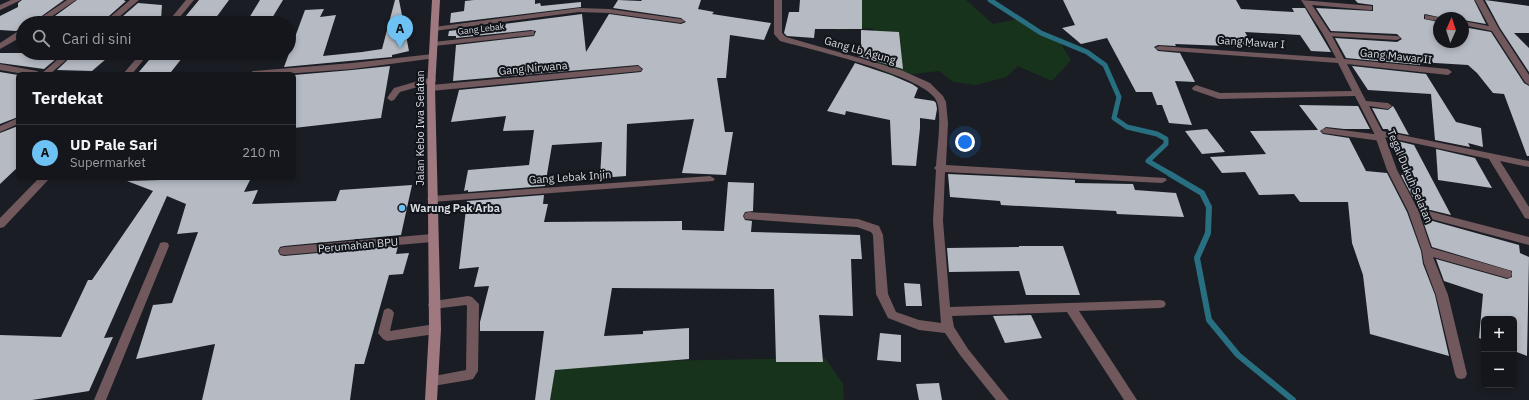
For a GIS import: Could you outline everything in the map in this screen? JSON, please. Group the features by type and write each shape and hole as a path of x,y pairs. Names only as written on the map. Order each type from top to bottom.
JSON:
{"street":[{"path":"0,8 17,0"},
{"path":"48,16 72,0"},
{"path":"116,16 135,0"},
{"path":"177,16 190,0"},
{"name":"Jalan Kebo Iwa Selatan","path":"431,400 435,329 432,238 431,84 436,0"},
{"name":"Gang Lb Agung","path":"778,0 778,34 783,39 891,70 922,83 940,98 942,102 943,123 938,227 945,312 948,328"},
{"path":"1479,0 1495,29 1529,80"},
{"path":"1306,1 1369,8"},
{"name":"Tegal Dukuh Selatan","path":"1306,1 1327,34 1364,103 1380,136 1392,170 1413,211 1427,251 1429,263 1442,295 1461,374"},
{"path":"434,29 579,10 609,12 681,22"},
{"path":"1428,17 1433,18"},
{"path":"1469,24 1495,29"},
{"name":"Gang Lebak","path":"434,44 531,33"},
{"path":"1327,34 1397,38"},
{"path":"0,47 16,37"},
{"name":"Gang Mawar I","path":"1159,48 1342,61"},
{"path":"277,72 433,56"},
{"path":"47,72 62,60"},
{"path":"129,72 139,60"},
{"name":"Gang Mawar II","path":"1342,61 1448,72"},
{"path":"0,67 26,72"},
{"name":"Gang Nirwana","path":"391,98 397,90 431,84 638,69"},
{"path":"1196,88 1219,96 1358,93"},
{"path":"1364,103 1388,106"},
{"path":"0,129 16,122"},
{"path":"1326,131 1380,136 1529,164"},
{"path":"1492,156 1529,215"},
{"path":"940,168 1162,180"},
{"name":"Gang Lebak Injin","path":"432,199 710,179"},
{"path":"0,224 42,180"},
{"path":"1413,211 1529,241"},
{"path":"749,216 858,223 875,229 878,235 882,294 892,315 927,327 948,328 968,358 1003,400"},
{"name":"Perumahan BPU","path":"284,251 432,238"},
{"path":"100,400 164,246"},
{"path":"1427,251 1508,274"},
{"path":"433,381 469,375 472,371 473,304 468,300 434,305"},
{"path":"945,312 1160,304"},
{"path":"1070,307 1131,400"},
{"path":"388,313 384,333 387,336 435,329"}],"green space":[{"path":"835,0 966,0 993,24 1023,18 1061,44 1071,60 1052,81 1018,66 1006,77 976,85 953,82 939,71 896,76 877,69 873,28 836,30"},
{"path":"825,358 843,384 844,400 540,400 547,363"}],"building":[{"path":"22,0 64,0 42,16 16,16 16,31 0,30 0,16 18,7 18,3"},
{"path":"77,0 126,1 109,16 55,16"},
{"path":"199,0 229,0 217,16 186,16"},
{"path":"260,0 283,0 273,16 250,16"},
{"path":"395,0 399,0 409,51 392,55 392,57 284,67 287,60 296,60 296,34 305,10 324,9 320,17 336,15 323,56 382,49"},
{"path":"535,0 535,4 540,3 541,6 581,2 581,7 450,23 451,13 464,11 465,1"},
{"path":"618,0 701,0 698,9 714,12 712,14 771,23 764,40 730,35 726,78 717,78 725,132 733,132 726,175 682,173 694,119 627,124 626,176 600,178 602,142 552,145 545,186 468,192 468,190 464,191 468,170 529,165 534,130 503,131 506,116 451,122 459,90 641,72 643,69 638,65 453,81 456,45 534,36 536,31 531,30 456,38 456,36 448,36 449,31 582,14 586,52 609,14 681,24 686,22 681,18 613,8"},
{"path":"800,0 862,0 862,29 815,29 814,38 787,36 784,33 789,12 799,12"},
{"path":"1063,0 1236,0 1241,9 1294,12 1292,8 1305,8 1331,52 1311,51 1300,35 1245,32 1253,47 1175,44 1176,46 1158,45 1154,47 1158,51 1180,53 1195,82 1175,81 1192,125 1169,123 1162,105 1157,105 1152,92 1136,92 1107,38 1081,44 1062,28 1075,25"},
{"path":"1355,0 1474,0 1486,24 1469,21 1469,12 1433,12 1433,16 1424,15 1424,19 1433,21 1433,48 1469,48 1469,28 1491,32 1524,83 1529,86 1529,156 1527,156 1504,94 1493,93 1477,73 1468,65 1419,62 1420,65 1346,58 1335,38 1397,42 1402,39 1397,34 1331,31 1316,8 1373,11 1373,5 1358,3"},
{"path":"1485,0 1529,6 1529,33 1514,33 1529,48 1529,72 1500,28"},
{"path":"138,3 162,5 161,16 123,16"},
{"path":"861,30 899,32 903,69 858,56 861,51"},
{"path":"0,53 16,53 16,60 55,60 44,69 0,63"},
{"path":"68,60 105,60 92,71 57,70"},
{"path":"149,60 180,60 171,72 139,72"},
{"path":"855,63 912,84 918,88 914,98 934,101 936,103 937,109 935,120 920,118 916,166 892,165 890,120 846,111 845,115 827,111"},
{"path":"390,66 381,118 296,128 296,75"},
{"path":"1352,66 1426,74 1456,122 1481,128 1483,147 1468,143 1470,147 1435,140 1431,94 1368,90"},
{"path":"0,72 16,75 16,118 0,124"},
{"path":"1299,105 1358,106 1370,129 1326,127 1320,131 1323,134 1349,138 1366,171 1387,173 1407,212 1421,251 1423,264 1435,295 1449,356 1370,334 1363,275 1352,243 1348,202 1300,202 1294,194 1259,195 1245,172 1222,173 1210,157 1266,154 1250,131 1318,130"},
{"path":"1393,106 1409,135 1383,129 1372,108 1388,110"},
{"path":"16,127 16,169 0,184 0,133"},
{"path":"1207,129 1225,152 1202,154 1185,131"},
{"path":"1393,140 1414,145 1451,215 1418,207 1401,175 1403,175"},
{"path":"1436,149 1475,158 1492,188 1438,180"},
{"path":"948,174 1075,180 1075,183 1133,184 1135,190 1176,193 1184,217 1117,214 1116,211 1001,205 1000,201 950,197"},
{"path":"250,180 244,192 258,190 252,204 336,201 340,190 412,185 401,235 284,246 280,247 278,251 280,255 284,256 398,246 396,254 409,253 403,274 389,275 364,364 355,364 350,400 202,400 215,344 136,359 153,305 172,303 198,232 177,234 186,204 167,196 104,338 113,337 89,391 32,400 0,400 0,335 61,337 88,280 92,280 153,191 127,181"},
{"path":"728,182 754,183 753,211 745,212 743,216 745,220 752,221 751,232 860,235 862,259 851,259 853,316 819,315 823,362 776,362 774,289 612,288 604,336 643,334 643,331 689,328 689,359 555,370 550,400 535,400 544,331 480,331 480,322 489,286 474,287 479,267 459,269 467,201 544,195 543,204 548,204 544,222 682,221 682,230 724,231"},
{"path":"1422,218 1519,245 1520,253 1529,257 1527,356 1517,352 1517,316 1481,316 1483,294 1444,281 1436,259 1507,279 1512,277 1512,271 1432,247"},
{"path":"1063,246 1080,295 1026,295 1019,271 949,272 947,248"},
{"path":"904,283 920,284 922,306 906,306"},
{"path":"1031,315 1042,338 1005,343 993,316"},
{"path":"1481,316 1481,339 1479,338"},
{"path":"880,333 901,335 901,362 877,360"},
{"path":"939,383 942,400 919,400 916,384"}],"waterway":[{"path":"990,0 1041,33 1087,52 1105,65 1119,97 1114,118 1127,127 1157,134 1166,139 1166,144 1148,161 1172,175"},
{"path":"1170,174 1202,193 1209,207 1208,233 1197,258 1209,320 1238,355 1293,400"}],"place":[{"name":"UD Pale Sari","path":"400,48"},
{"name":"Warung Pak Arba","path":"402,208"}]}
